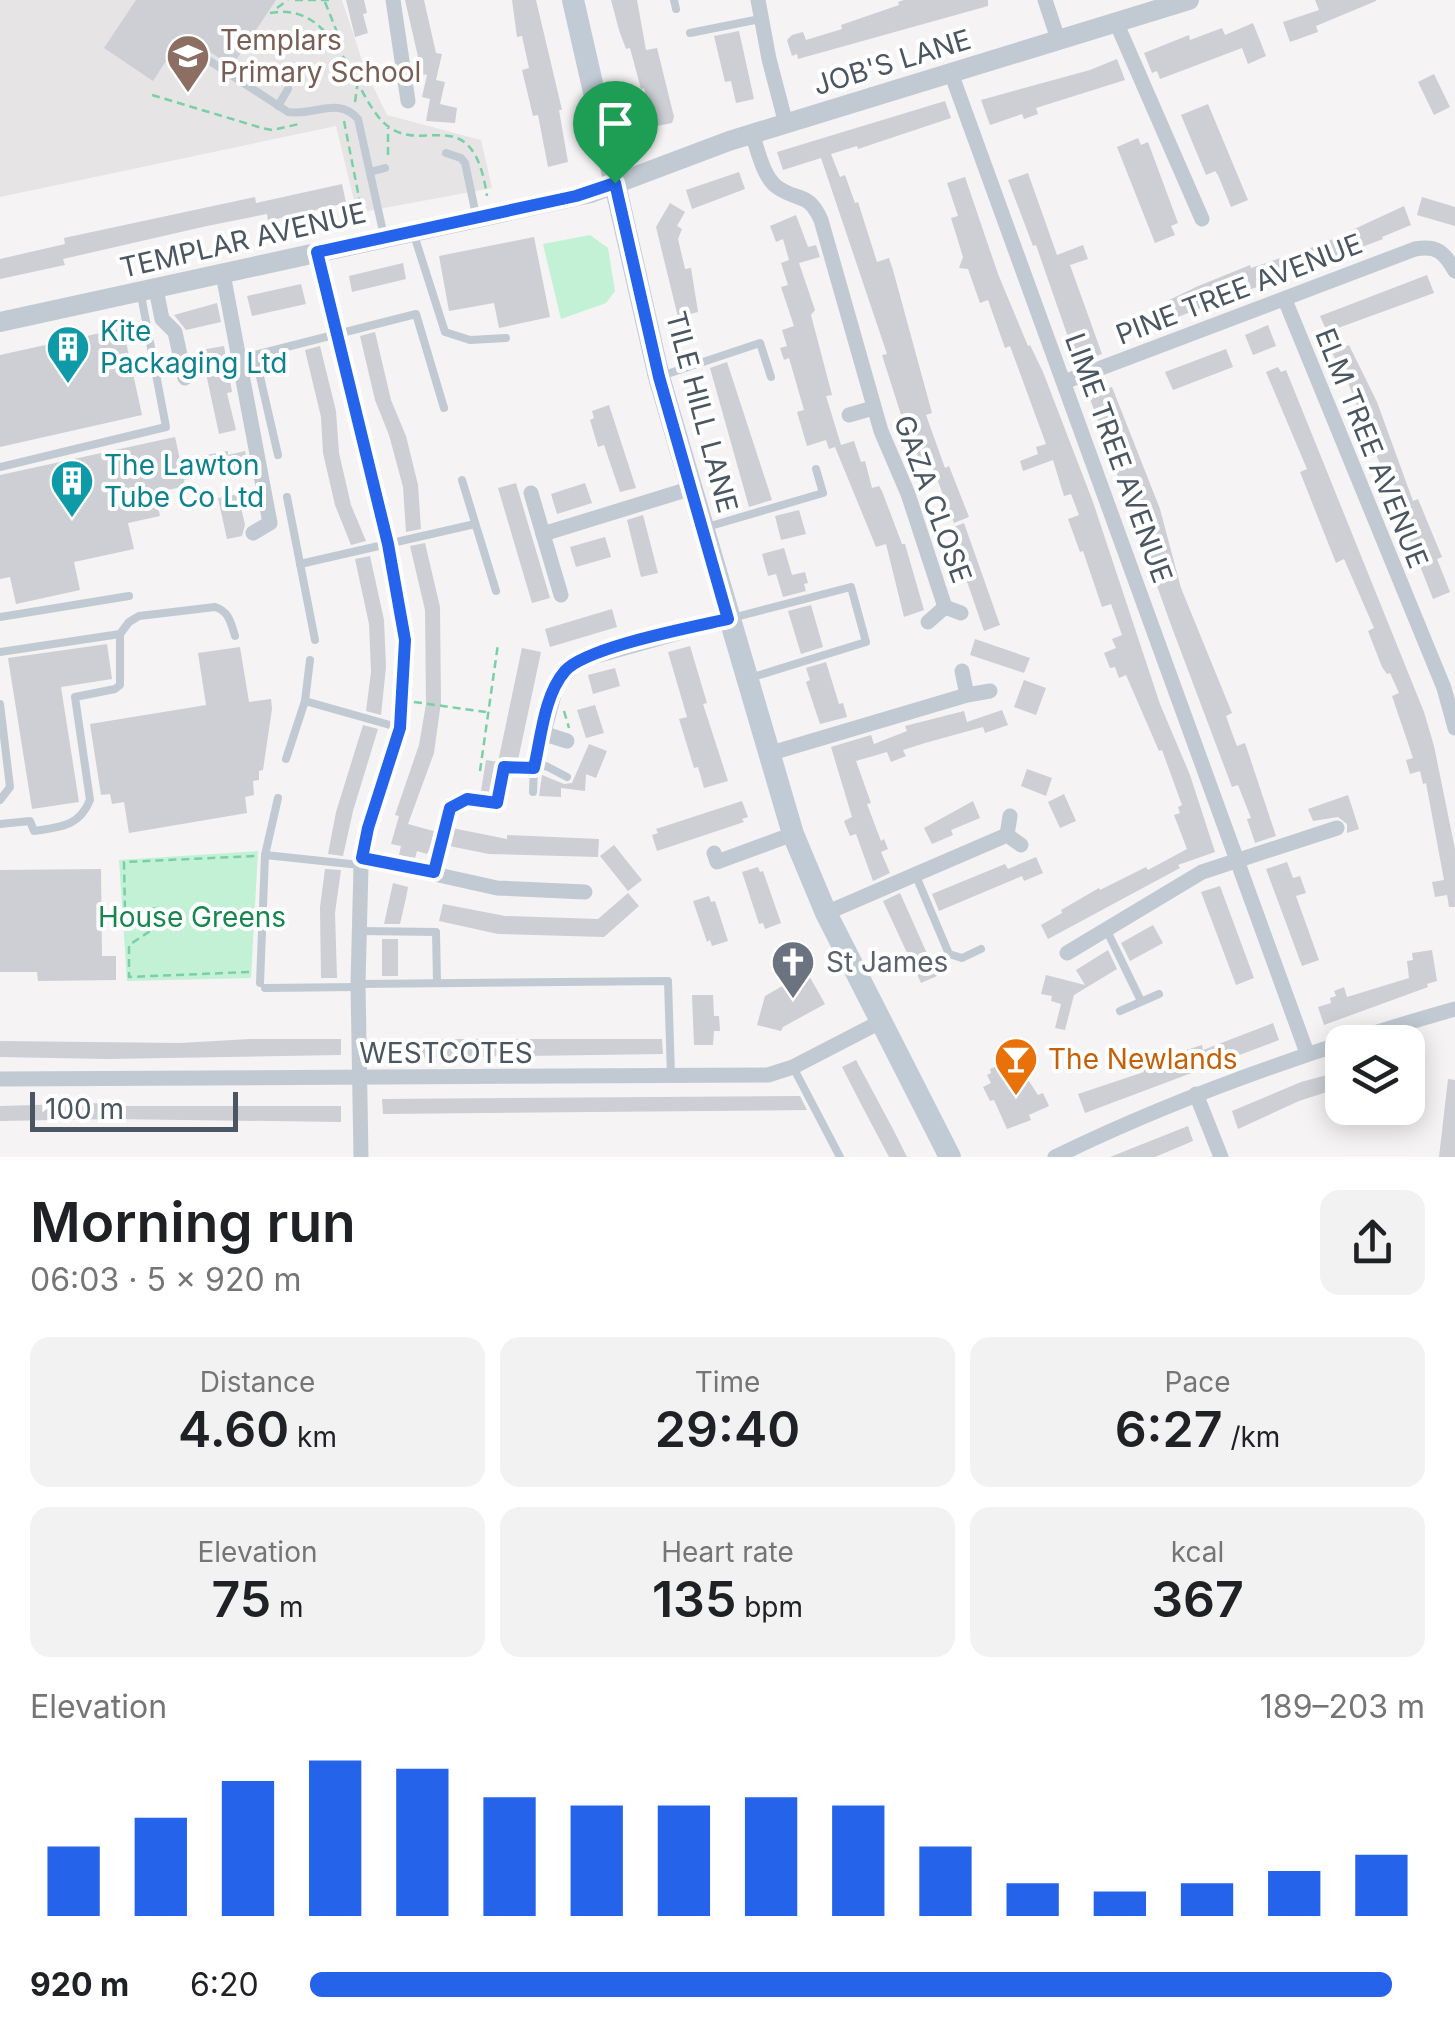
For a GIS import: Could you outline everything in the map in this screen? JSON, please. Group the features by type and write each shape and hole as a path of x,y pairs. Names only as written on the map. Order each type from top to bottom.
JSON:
{"main road":[{"name":"TILE HILL LANE","path":"573,0 659,377 793,834 826,913 950,1157"}],"street":[{"path":"393,0 408,101"},
{"path":"758,0 786,124"},
{"path":"1046,0 1058,40"},
{"name":"JOB'S LANE","path":"615,183 752,134 1189,0"},
{"path":"1116,22 1202,220"},
{"name":"LIME TREE AVENUE","path":"951,72 1307,1052"},
{"name":"GAZA CLOSE","path":"752,134 769,179 776,186 805,197 821,220 874,408 908,494 945,607"},
{"name":"TEMPLAR AVENUE","path":"0,322 591,193 615,183"},
{"name":"PINE TREE AVENUE","path":"1064,382 1414,250 1433,246 1441,250 1455,271"},
{"path":"317,252 388,544 405,640 400,728 368,828 362,862 358,986 361,1157"},
{"path":"223,274 270,523 253,533"},
{"path":"148,291 162,320 175,332 185,378"},
{"name":"ELM TREE AVENUE","path":"1285,300 1450,686 1455,728"},
{"name":"GAZA CLOSE","path":"849,415 874,408"},
{"path":"245,484 264,482"},
{"path":"543,534 689,489"},
{"path":"531,493 561,595"},
{"name":"GAZA CLOSE","path":"945,607 962,613"},
{"name":"GAZA CLOSE","path":"928,622 945,607"},
{"path":"534,768 557,684 566,670 578,661 728,619"},
{"path":"962,671 967,695"},
{"path":"768,754 967,695 990,692"},
{"path":"542,733 566,741"},
{"path":"1007,835 1010,816"},
{"path":"1066,954 1190,879 1337,828"},
{"path":"714,853 717,862 793,834"},
{"path":"1007,835 1022,845"},
{"path":"826,913 1007,835"},
{"path":"362,862 434,872 496,888 586,892"},
{"path":"1055,1157 1196,1094 1307,1052 1455,1009"},
{"name":"WESTCOTES","path":"0,1079 768,1075 793,1067 880,1022"},
{"path":"1196,1094 1222,1157"}],"lane":[{"path":"690,33 760,20"},
{"path":"196,52 278,106 299,114 340,106 350,109 358,119 384,236"},
{"path":"248,86 257,72"},
{"path":"278,106 288,89"},
{"path":"446,154 465,163 476,217"},
{"path":"370,172 387,168"},
{"path":"413,230 445,332 470,340 506,338"},
{"path":"0,467 166,428 148,291"},
{"path":"278,456 255,356 416,314 444,408"},
{"path":"659,377 760,343 771,377"},
{"path":"701,528 823,492 816,469"},
{"path":"462,480 496,592"},
{"path":"287,497 314,640"},
{"path":"300,564 475,524"},
{"path":"728,619 851,587 866,642 745,680"},
{"path":"0,617 129,596"},
{"path":"0,824 30,820 34,831 72,825 81,817 90,800 75,697 120,685 120,634 129,622 139,616 214,607 224,609 235,636"},
{"path":"0,652 120,634"},
{"path":"286,759 306,701 310,660"},
{"path":"306,701 400,728"},
{"path":"0,704 10,787 0,800"},
{"path":"497,803 504,767 546,766 567,776"},
{"path":"533,792 534,768"},
{"path":"278,798 265,856 263,986 668,980 671,1076"},
{"path":"434,872 445,830"},
{"path":"265,856 362,862"},
{"path":"914,873 949,954 962,958 981,949"},
{"path":"360,931 436,932 437,982"},
{"path":"1107,931 1141,1001"},
{"path":"1120,1011 1158,994"},
{"path":"793,1067 840,1157"}],"path":[{"path":"288,0 272,12 304,7"},
{"path":"295,0 333,0"},
{"path":"325,1 368,105 388,127 405,134 448,135 466,145 480,160 487,196"},
{"path":"329,24 337,34"},
{"path":"152,94 272,130 304,123"},
{"path":"355,101 368,105"},
{"path":"337,117 344,120"},
{"path":"387,168 388,127"},
{"path":"480,771 498,644"},
{"path":"403,701 487,712"},
{"path":"445,830 450,808 458,802 467,799 497,803"},
{"path":"249,974 130,977 129,945 164,922 158,908 125,913 124,862 265,856"}],"shaded area":[{"name":"Templars Primary School","path":"0,0 342,0 366,72 387,115 481,140 492,188 357,213 336,126 0,197"}],"green space":[{"path":"590,235 608,248 615,291 606,303 561,319 543,244"},
{"name":"House Greens","path":"258,851 251,978 127,981 119,860"}],"building":[{"path":"136,0 276,0 232,66 183,35 153,81 104,48"},
{"path":"346,0 364,0 368,33 355,37"},
{"path":"405,0 424,0 436,53 442,54 436,80 445,82 440,104 457,108 455,123 426,121 430,99 422,97 427,75 416,73 419,61"},
{"path":"512,0 536,0 562,110 568,162 548,167 538,115 533,116 522,70 529,68 522,36 517,37"},
{"path":"611,0 637,0 646,50 657,48 674,117 672,123 657,126 655,117 651,118 644,88 641,89 630,48 626,49"},
{"path":"904,0 988,0 988,6 798,59 797,54 792,56 787,40 792,35 803,32 806,40 842,29 841,25"},
{"path":"1315,0 1376,1 1316,26 1318,32 1290,42 1283,22 1319,10"},
{"path":"1253,23 1266,56 1248,64 1242,48 1160,79 1157,71 1152,73 1144,53 1189,35 1190,40 1222,28 1225,35"},
{"path":"739,31 754,99 736,103 731,81 725,82 714,36"},
{"path":"1117,59 1125,80 1036,108 1038,114 1024,119 1022,114 990,125 981,100"},
{"path":"1434,74 1450,107 1434,115 1418,82"},
{"path":"945,101 951,118 831,154 840,177 845,175 855,203 858,202 877,262 889,258 932,413 926,415 945,468 949,466 969,517 954,523 932,466 927,468 924,459 919,460 906,417 902,418 882,355 887,354 821,158 783,170 777,152"},
{"path":"1208,104 1248,200 1231,207 1215,171 1206,175 1181,115"},
{"path":"1138,138 1141,145 1148,142 1178,223 1171,226 1175,235 1155,243 1117,147"},
{"path":"739,172 745,189 692,209 686,190"},
{"path":"1028,173 1057,255 1083,245 1088,259 1070,265 1102,354 1077,363 1036,245 1033,246 1008,180"},
{"path":"965,177 998,274 1043,372 1093,502 1160,704 1190,775 1215,852 1178,865 1180,868 1048,939 1041,925 1061,910 1099,888 1146,867 1148,870 1187,849 1174,815 1180,813 1178,807 1182,805 1162,750 1159,751 1126,675 1119,678 1104,653 1116,648 1112,639 1122,635 1111,604 1102,607 1068,519 1079,515 1071,494 1064,496 1053,460 1023,471 1020,461 1038,454 1036,447 1046,444 1010,346 1005,348 988,300 980,303 968,269 959,268 963,257 951,218 958,216 947,183"},
{"path":"342,184 346,203 268,221 267,214 207,226 63,259 65,265 0,279 0,259 65,244 64,238 255,197 256,203"},
{"path":"1422,197 1455,207 1455,226 1417,215"},
{"path":"670,203 685,212 677,226 682,229 678,239 685,269 691,268 698,312 678,317 656,227"},
{"path":"1404,206 1411,225 1383,239 1175,318 1167,301 1250,265 1251,268 1322,244"},
{"path":"796,215 808,247 816,245 820,257 799,263 815,310 811,315 832,395 826,396 841,445 854,441 861,462 865,461 872,488 879,486 882,491 905,544 924,610 904,617 886,544 876,547 835,447 829,449 826,440 807,446 797,412 804,410 789,358 784,360 780,348 787,346 782,330 794,326 781,287 788,285 781,263 789,260 783,239 776,242 770,226"},
{"path":"534,237 550,317 499,328 494,303 449,311 439,256"},
{"path":"403,263 406,279 352,292 349,276"},
{"path":"1427,275 1434,293 1327,332 1320,316"},
{"path":"301,284 306,304 252,316 247,296"},
{"path":"217,303 221,322 186,330 174,315"},
{"path":"1268,325 1276,346 1253,355 1245,335"},
{"name":"Kite Packaging Ltd","path":"123,328 142,415 0,447 0,355"},
{"path":"375,332 418,485 421,529 406,532 403,487 375,400 360,336"},
{"path":"1349,345 1377,402 1413,501 1418,499 1442,557 1437,559 1450,592 1433,599 1345,375 1342,376 1332,352"},
{"path":"224,346 232,392 227,393 236,430 219,434 201,350"},
{"path":"320,346 336,411 339,453 351,505 366,541 351,545 335,505 305,350"},
{"path":"1226,349 1233,367 1173,390 1165,372"},
{"path":"727,362 772,500 749,507 710,368"},
{"path":"1278,367 1281,372 1286,370 1424,712 1455,849 1455,907 1449,907 1447,895 1435,897 1432,882 1444,880 1426,783 1423,784 1420,771 1410,774 1406,760 1413,758 1392,696 1399,693 1390,673 1382,667 1368,631 1374,628 1344,559 1336,563 1300,472 1307,469 1266,372"},
{"path":"1112,387 1160,509 1181,588 1232,713 1226,716 1232,733 1237,746 1245,743 1276,836 1255,843 1247,819 1251,818 1238,785 1232,787 1171,625 1089,396"},
{"path":"609,405 636,488 620,492 604,445 598,447 590,420 594,418 592,411"},
{"name":"The Lawton Tube Co Ltd","path":"175,437 180,460 245,451 248,467 184,480 185,486 155,493 160,516 128,523 134,549 74,562 80,590 16,604 10,577 0,579 0,475"},
{"path":"516,483 550,598 532,603 498,488"},
{"path":"585,483 592,503 557,514 551,494"},
{"path":"238,494 245,525 242,536 227,539 218,498"},
{"path":"799,510 806,534 781,540 775,516"},
{"path":"643,515 658,573 641,577 627,520"},
{"path":"964,523 1000,625 984,631 949,529"},
{"path":"605,537 611,557 576,567 570,547"},
{"path":"425,543 440,607 441,702 434,753 408,824 437,832 427,854 417,851 415,858 399,855 401,846 391,844 399,816 395,815 419,745 426,704 425,610 410,546"},
{"path":"784,548 792,575 805,572 808,583 804,584 806,591 783,597 776,574 768,576 762,554"},
{"path":"370,556 384,620 386,667 381,715 366,711 371,672 369,624 355,559"},
{"path":"811,605 823,647 801,654 788,611"},
{"path":"612,609 617,627 550,647 545,629"},
{"path":"975,639 1030,658 1024,673 970,655"},
{"path":"107,644 112,679 61,687 79,802 32,809 8,658"},
{"path":"690,646 707,703 703,704 728,781 704,788 679,719 687,717 668,652"},
{"path":"240,647 249,702 271,699 272,709 263,770 259,771 259,780 253,781 254,795 245,797 247,813 129,833 124,802 112,804 110,794 101,795 90,724 206,705 198,653"},
{"path":"522,648 541,652 518,760 499,762 490,799 480,797 486,760 498,762"},
{"path":"826,662 847,717 820,724 806,682 810,680 806,668"},
{"path":"615,668 620,686 593,694 588,675"},
{"path":"1024,680 1046,688 1036,715 1014,707"},
{"path":"595,705 604,733 586,738 577,710"},
{"path":"1002,710 1008,725 985,733 983,727 925,743 903,750 906,756 891,762 887,752 856,761 871,803 867,804 888,849 881,852 890,873 873,881 856,834 850,836 844,821 852,817 831,747 871,735 874,744 907,731 905,726 964,711 967,722"},
{"path":"363,725 378,729 343,856 328,854 336,812"},
{"path":"589,744 607,751 596,778 586,774 585,791 561,788 561,797 539,796 542,775 564,784 572,783"},
{"path":"1027,769 1052,778 1046,796 1021,786"},
{"path":"1064,794 1076,821 1060,828 1048,802"},
{"path":"1348,795 1359,829 1347,833 1347,824 1338,817 1313,821 1308,809"},
{"path":"742,801 748,817 742,819 744,822 657,851 652,835 658,833 656,829"},
{"path":"973,801 980,818 951,830 953,835 932,844 924,828"},
{"path":"452,828 507,839 507,835 599,839 598,857 489,854 449,846"},
{"path":"614,845 642,880 628,891 600,856"},
{"path":"1036,857 1043,873 1024,881 1022,876 939,911 932,894 1005,864 1008,869"},
{"path":"1287,862 1293,878 1300,876 1306,893 1296,896 1319,960 1302,966 1266,869"},
{"path":"758,867 763,871 781,923 765,929 763,923 759,924 742,872"},
{"path":"101,869 102,956 116,956 116,980 38,981 37,972 0,972 0,870"},
{"path":"325,869 341,870 335,913 337,978 321,978 320,907"},
{"path":"393,883 408,887 406,898 400,924 384,924"},
{"path":"1220,886 1254,978 1236,985 1201,892"},
{"path":"628,893 639,906 604,937 498,934 439,921 443,904 505,916 598,919"},
{"path":"900,893 937,976 921,983 883,901"},
{"path":"709,896 711,902 715,901 728,941 712,946 710,940 707,942 693,901"},
{"path":"1153,925 1163,943 1130,961 1121,943"},
{"path":"382,939 398,939 398,976 382,976"},
{"path":"1108,950 1117,969 1074,995 1065,1030 1055,1028 1061,1004 1051,1001 1052,996 1041,994 1046,975 1085,985 1076,970"},
{"path":"1432,950 1437,981 1324,1025 1318,1007 1331,1003 1330,998 1336,996 1334,991 1344,987 1347,997 1409,978 1407,961 1413,960 1412,953"},
{"name":"St James","path":"807,972 825,1004 781,1031 757,1025 765,996"},
{"path":"692,995 713,995 714,1016 719,1016 720,1031 714,1031 713,1045 694,1045"},
{"path":"1273,1023 1279,1040 1085,1113 1078,1094 1144,1072 1142,1064 1202,1045 1203,1050"},
{"path":"341,1039 341,1055 0,1057 0,1041 180,1043"},
{"path":"662,1039 663,1054 382,1058 382,1041"},
{"path":"856,1060 907,1157 889,1157 862,1106 842,1067"},
{"name":"The Newlands","path":"1008,1061 1011,1067 1017,1064 1024,1079 1038,1095 1043,1093 1049,1106 1029,1115 1031,1120 1007,1129 994,1100 990,1101 983,1087 991,1083 987,1075 990,1069"},
{"path":"1325,1076 1325,1093 1238,1129 1232,1111"},
{"path":"1448,1079 1455,1080 1455,1157 1439,1157"},
{"path":"800,1096 807,1110 383,1114 382,1099"},
{"path":"107,1103 341,1106 341,1122 0,1121 0,1106"},
{"path":"1188,1126 1193,1141 1155,1157 1110,1157"}],"place":[{"name":"Templars Primary School","path":"188,94"},
{"name":"Kite Packaging Ltd","path":"68,385"},
{"name":"The Lawton Tube Co Ltd","path":"72,519"},
{"name":"St James","path":"793,1000"},
{"name":"The Newlands","path":"1016,1097"}],"route":[{"path":"615,183 659,377 728,619 594,655 566,670 549,704 534,768 504,767 497,803 467,799 450,808 434,872 362,858 400,728 405,640 388,544 317,252 591,193 615,183"}]}
